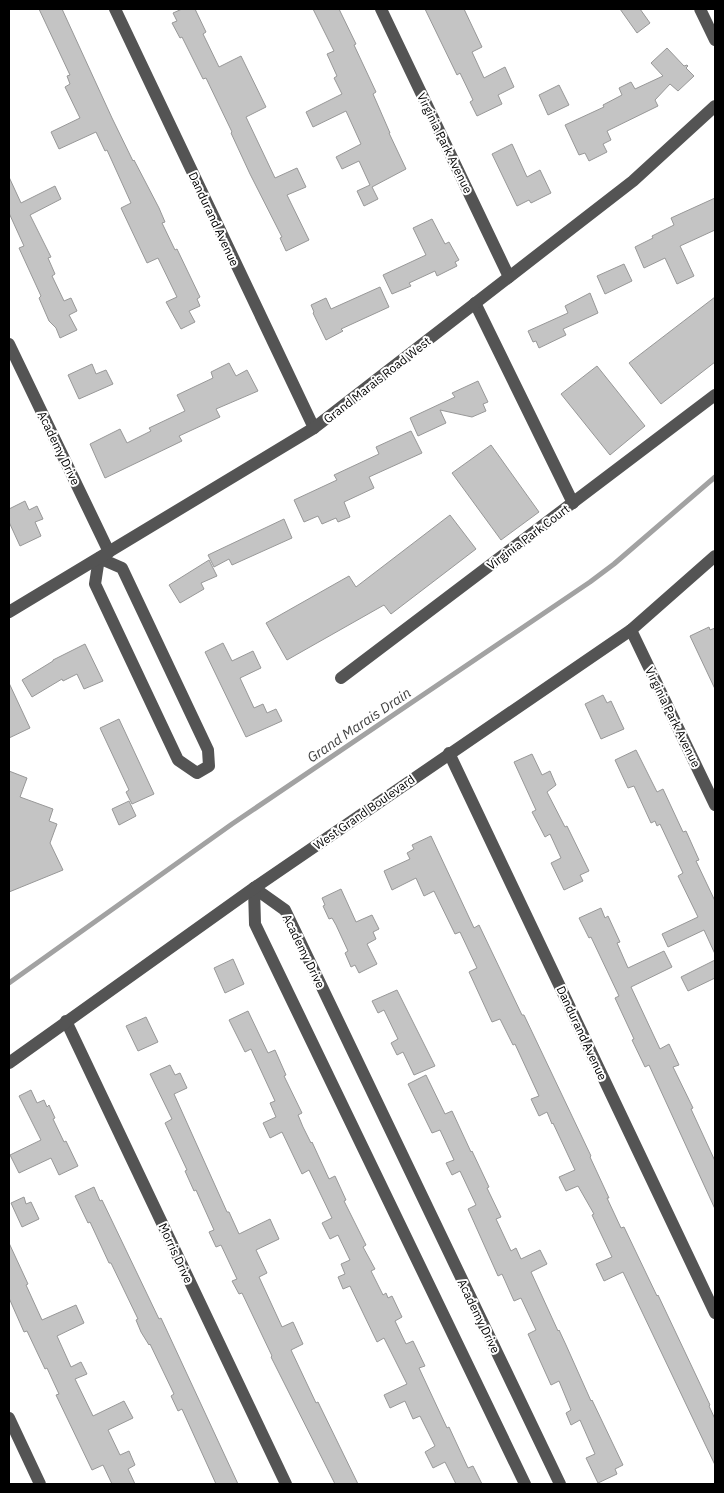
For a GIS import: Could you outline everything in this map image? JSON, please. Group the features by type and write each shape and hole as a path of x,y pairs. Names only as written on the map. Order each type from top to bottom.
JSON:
{"street":[{"name":"Dandurand Avenue","path":"114,9 314,428"},
{"name":"Virginia Park Avenue","path":"381,9 509,277"},
{"path":"700,9 715,40"},
{"name":"Grand Marais Road West","path":"9,612 314,428 633,181 715,106"},
{"path":"475,304 573,502"},
{"name":"Academy Drive","path":"9,344 104,555"},
{"name":"Virginia Park Court","path":"341,678 715,395"},
{"path":"104,555 122,568 208,750 209,766 197,773 178,760 95,584 104,555"},
{"name":"West Grand Boulevard","path":"9,1063 254,888 631,630 715,556"},
{"name":"Virginia Park Avenue","path":"631,630 715,805"},
{"name":"Dandurand Avenue","path":"449,754 715,1314"},
{"path":"254,888 255,924 525,1484"},
{"name":"Academy Drive","path":"254,888 284,910 560,1484"},
{"name":"Morris Drive","path":"66,1021 286,1484"},
{"path":"9,1418 40,1484"}],"building":[{"path":"39,9 62,9 112,118 159,208 165,222 162,223 200,297 197,299 200,306 189,311 195,322 181,329 166,302 177,297 158,258 147,263 121,208 131,203 107,150 105,151 96,132 59,149 51,132 80,118 65,87 70,84 67,76 70,75"},
{"path":"182,9 195,9 206,32 203,34 219,67 241,56 266,107 246,117 275,178 297,168 306,187 287,195 309,240 286,251 280,238 282,237 250,174 206,78 203,79 182,37 180,38 172,23 177,21 173,13"},
{"path":"313,9 339,9 356,44 354,45 376,92 373,94 406,169 372,187 378,199 364,206 357,191 370,185 359,161 342,169 336,157 361,144 346,111 313,127 306,112 342,94 334,78 337,76 327,54 334,51"},
{"path":"425,9 464,9 482,47 472,52 484,78 505,67 514,87 498,95 502,104 477,116 470,102 473,100 460,73 457,75"},
{"path":"620,9 640,9 650,23 637,33"},
{"path":"667,48 684,66 688,66 686,68 694,76 678,91 670,84 655,100 658,106 607,131 611,140 603,144 607,152 589,161 585,153 579,155 565,125 604,107 603,105 622,95 619,88 631,82 635,89 663,76 651,63"},
{"path":"559,85 569,105 548,115 539,95"},
{"path":"512,144 527,177 540,170 551,193 531,203 529,200 517,206 492,154"},
{"path":"9,177 21,203 55,186 61,199 30,215 51,257 48,258 55,274 52,276 64,301 71,298 77,311 69,315 77,330 60,338 56,328 49,321 39,298 41,296 19,248 24,246 9,213"},
{"path":"715,198 715,230 680,246 694,276 677,284 665,258 644,268 635,247 674,225 671,218"},
{"path":"432,219 445,244 449,242 459,260 455,262 457,266 437,276 435,271 409,283 411,286 392,294 383,275 426,255 413,228"},
{"path":"624,264 632,281 605,294 597,276"},
{"path":"380,287 389,307 341,329 343,331 326,340 311,305 326,298 331,309"},
{"path":"590,293 598,313 563,329 566,335 539,348 536,341 533,342 528,331 568,313 565,306"},
{"path":"715,297 715,362 661,404 629,363"},
{"path":"229,363 236,376 247,370 258,391 216,409 220,417 179,436 182,441 105,478 90,444 120,429 127,443 151,431 149,428 185,411 177,395 213,378 211,372"},
{"path":"92,364 96,374 106,370 113,384 79,399 68,375"},
{"path":"597,366 645,426 610,455 561,394"},
{"path":"478,381 488,402 483,404 486,411 472,417 440,410 446,423 418,436 410,418 455,397 452,393"},
{"path":"411,431 422,453 369,477 374,488 344,502 350,517 338,522 336,518 322,524 318,516 304,522 294,500 337,480 334,475 379,454 376,447"},
{"path":"491,445 539,512 501,540 452,473"},
{"path":"25,501 29,510 37,506 43,519 35,522 41,536 20,546 9,522 9,509"},
{"path":"450,515 476,549 391,614 384,605 287,660 266,623 349,576 356,587"},
{"path":"284,519 292,538 232,565 229,559 214,567 208,555"},
{"path":"209,560 217,576 201,583 204,589 180,603 169,585"},
{"path":"709,627 710,630 715,628 715,689 690,636"},
{"path":"223,643 232,661 253,651 261,668 240,678 254,708 263,704 267,713 276,709 282,721 246,737 205,652"},
{"path":"85,644 103,681 84,689 77,674 63,681 62,679 32,697 22,680 53,660"},
{"path":"9,683 30,728 9,738"},
{"path":"603,695 607,703 611,701 624,729 601,739 585,704"},
{"path":"119,719 154,794 132,804 126,792 129,790 100,728"},
{"path":"636,750 657,792 663,789 683,832 686,831 699,860 696,861 715,901 715,954 704,930 668,947 662,934 698,917 678,876 683,873 660,824 657,826 655,821 651,823 634,786 628,788 615,760"},
{"path":"532,754 542,775 550,771 556,785 547,792 565,827 567,826 589,871 580,875 583,881 564,890 551,863 561,858 550,834 545,837 532,812 536,810 514,762"},
{"path":"9,771 27,778 20,797 53,809 49,821 57,824 50,843 63,870 9,892"},
{"path":"129,801 136,816 119,825 112,809"},
{"path":"431,836 474,928 479,925 522,1015 524,1015 591,1156 621,1228 624,1227 710,1405 715,1419 715,1465 623,1272 604,1281 596,1264 612,1257 592,1215 594,1214 578,1186 566,1191 559,1177 575,1170 547,1112 539,1116 531,1099 539,1096 515,1044 513,1045 500,1019 492,1022 469,972 477,968 460,932 455,934 434,891 424,896 416,878 392,890 384,871 410,859 407,853 414,849 412,845"},
{"path":"341,889 356,922 372,915 379,929 373,932 376,939 367,944 377,964 359,973 355,965 351,967 345,953 348,951 336,925 332,918 329,919 323,906 325,905 322,898"},
{"path":"601,908 605,918 608,916 620,942 617,943 628,968 664,951 672,967 631,987 660,1049 669,1044 679,1065 673,1067 693,1108 691,1109 715,1161 715,1209 649,1065 645,1067 632,1040 634,1039 615,998 619,996 591,937 589,938 579,918"},
{"path":"233,959 244,984 225,993 214,968"},
{"path":"715,960 715,978 688,991 681,977"},
{"path":"397,990 435,1066 414,1075 403,1052 397,1055 391,1043 398,1039 384,1010 378,1013 372,1001"},
{"path":"248,1011 268,1053 275,1050 286,1075 284,1076 302,1113 298,1115 303,1127 329,1179 335,1176 346,1200 344,1201 366,1245 363,1247 375,1269 371,1271 383,1295 386,1293 388,1298 392,1296 402,1317 395,1321 406,1344 413,1341 425,1366 419,1368 447,1428 449,1427 468,1468 473,1466 482,1484 456,1484 445,1462 433,1468 425,1452 435,1446 420,1416 413,1419 405,1401 390,1408 384,1395 407,1384 384,1338 377,1342 350,1286 343,1289 338,1277 345,1274 341,1264 350,1260 338,1235 330,1239 322,1223 332,1218 309,1170 302,1174 282,1132 270,1138 263,1123 276,1117 270,1103 275,1101 251,1049 245,1052 229,1020"},
{"path":"146,1017 158,1042 138,1051 126,1026"},
{"path":"170,1065 175,1075 180,1073 187,1088 174,1094 227,1212 229,1212 239,1234 270,1219 279,1239 256,1250 267,1273 259,1277 282,1327 293,1322 303,1344 291,1350 358,1484 335,1484 271,1357 242,1293 239,1294 232,1281 237,1279 221,1245 216,1247 209,1232 214,1230 196,1190 194,1191 185,1171 187,1170 165,1123 172,1119 150,1074"},
{"path":"426,1075 445,1114 452,1111 472,1151 501,1217 496,1219 511,1251 516,1248 521,1259 540,1250 547,1264 531,1272 623,1465 615,1469 617,1474 598,1483 586,1458 595,1454 580,1420 571,1425 566,1413 571,1410 559,1381 551,1385 528,1334 536,1330 521,1298 514,1301 502,1274 498,1276 468,1209 476,1205 460,1171 452,1175 446,1163 454,1160 440,1130 432,1133 408,1084"},
{"path":"31,1090 37,1103 44,1100 47,1107 49,1105 55,1118 53,1119 78,1166 59,1175 51,1158 19,1173 10,1155 41,1140 19,1096"},
{"path":"94,1187 159,1319 161,1318 238,1484 216,1484 182,1409 178,1411 171,1396 174,1394 150,1344 141,1332 136,1320 138,1319 111,1263 109,1263 90,1222 88,1223 75,1196"},
{"path":"24,1197 26,1204 31,1202 39,1219 22,1227 11,1203"},
{"path":"9,1243 42,1320 76,1305 84,1323 57,1336 71,1367 81,1362 87,1374 75,1379 93,1416 124,1401 133,1418 108,1430 120,1455 129,1451 135,1465 128,1469 135,1484 112,1484 103,1465 92,1470 56,1395 59,1394 47,1368 45,1369 27,1331 24,1332 9,1298"}],"waterway":[{"name":"Grand Marais Drain","path":"9,983 232,824 590,582 614,564 715,477"}]}
